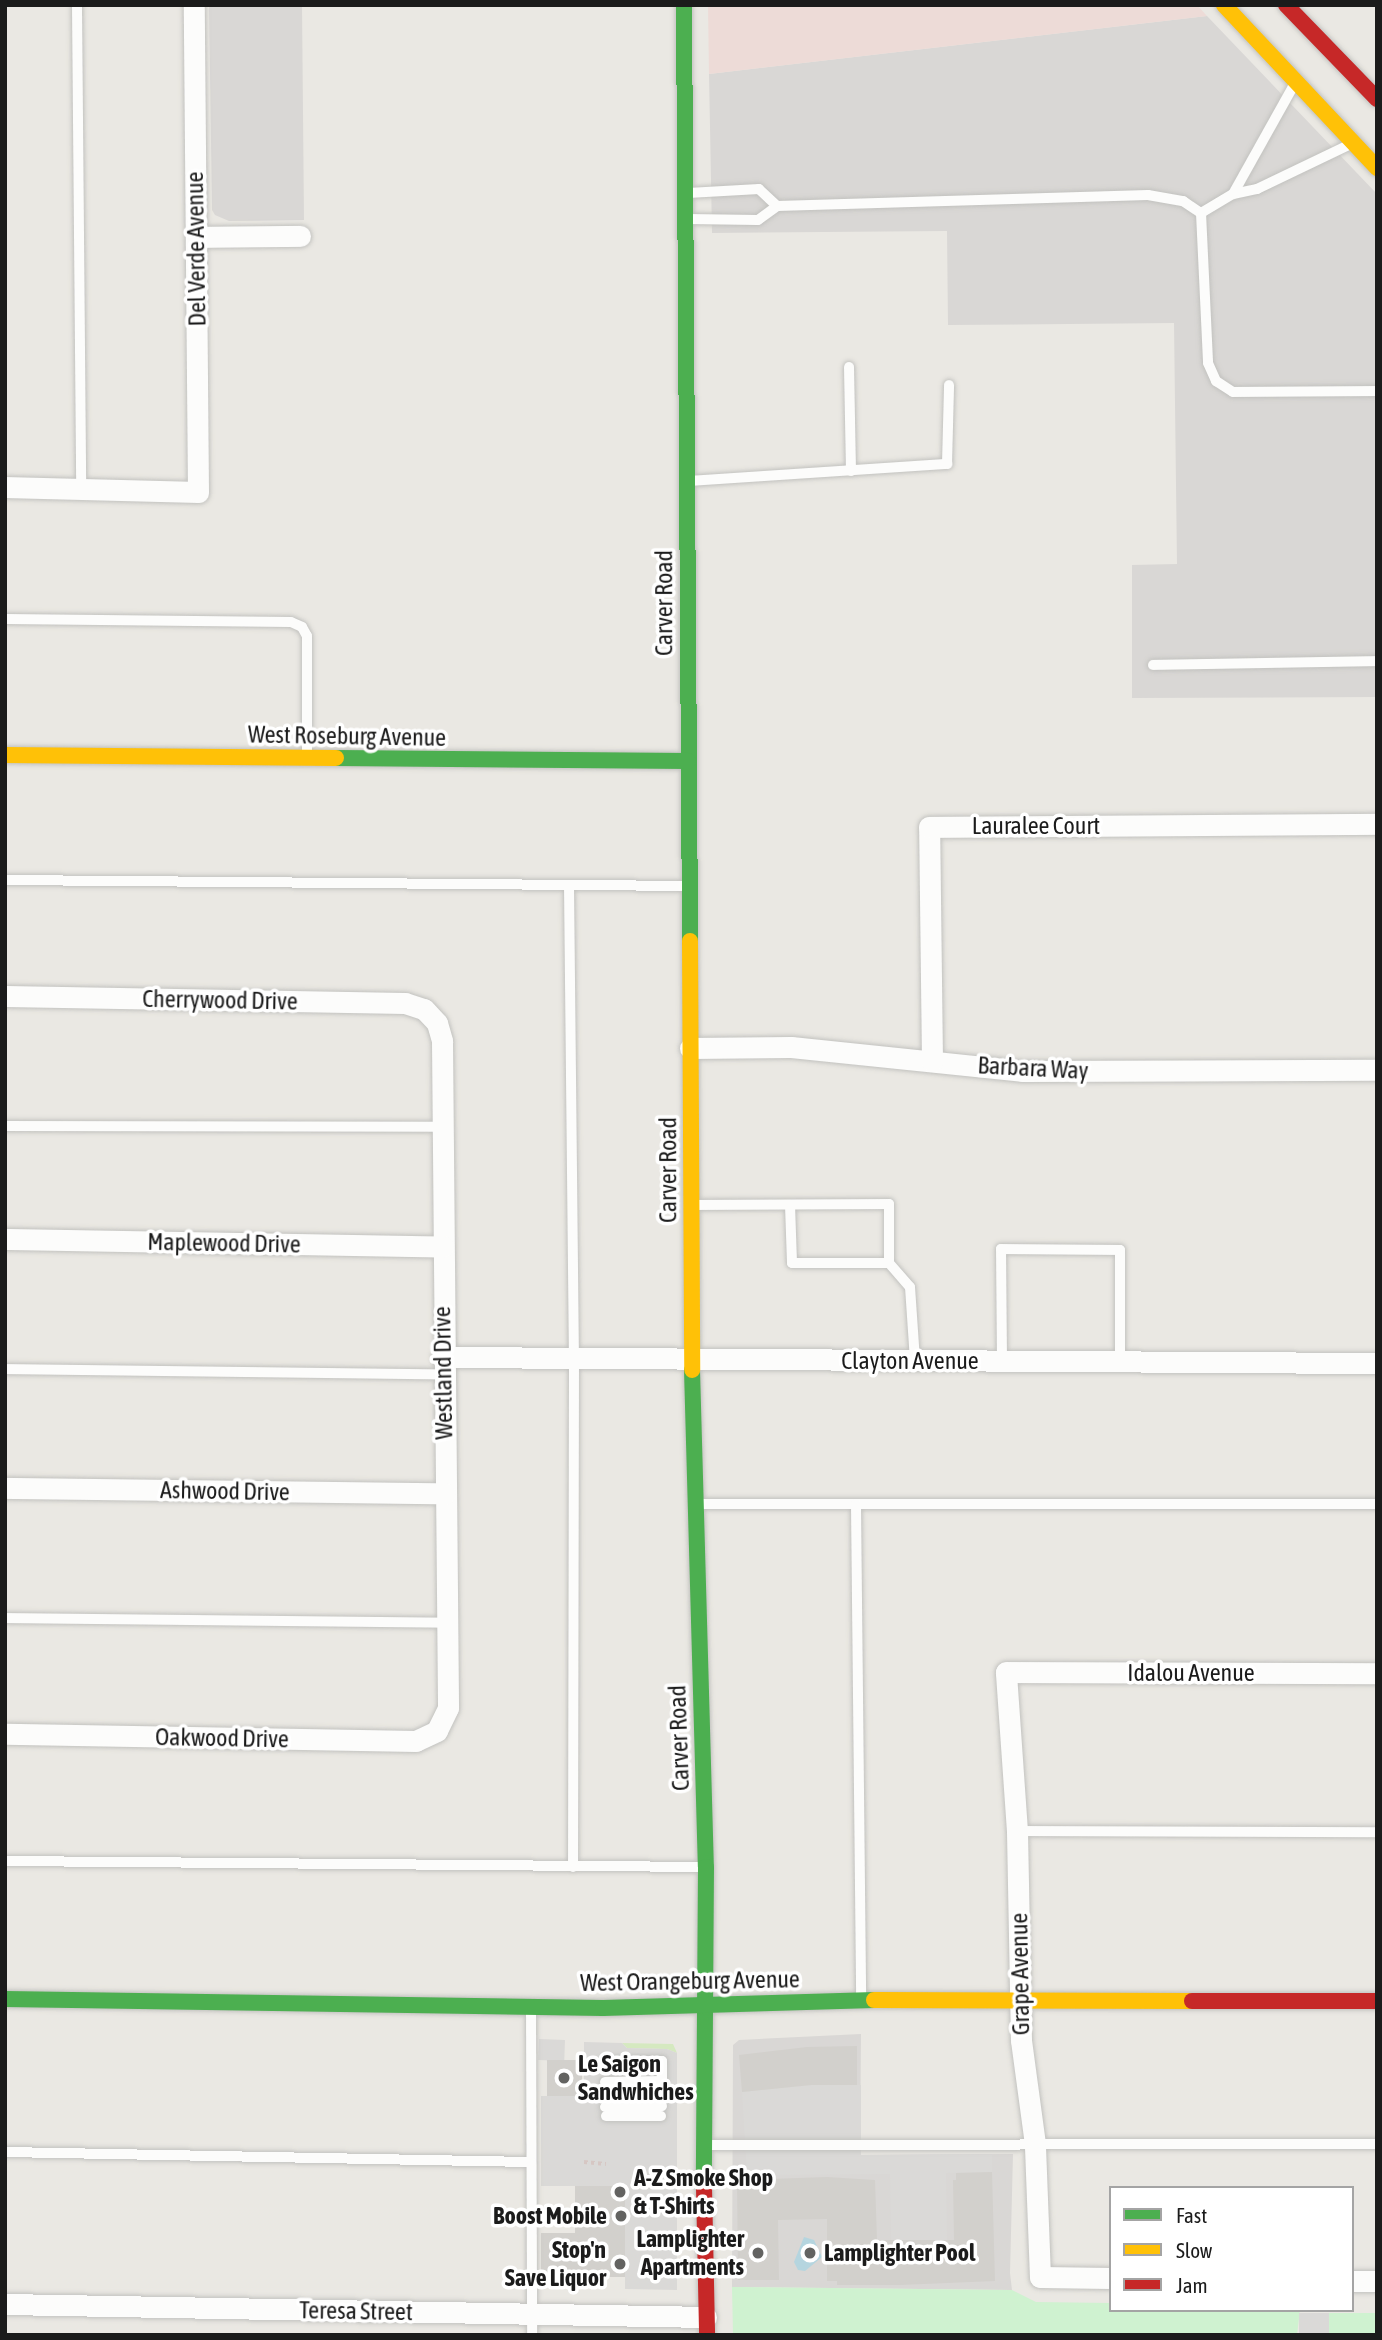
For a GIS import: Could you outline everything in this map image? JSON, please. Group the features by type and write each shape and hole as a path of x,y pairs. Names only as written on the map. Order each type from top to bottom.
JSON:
{"street":[{"name":"Del Verde Avenue","path":"81,488 198,492 194,5"},
{"name":"Carver Road","path":"684,5 691,1205 694,1504 706,1867 703,2145 706,2326"},
{"path":"1224,5 1377,168"},
{"path":"1286,5 1377,100"},
{"path":"1296,82 1323,78 1354,85 1377,100"},
{"path":"196,237 300,236"},
{"path":"5,487 81,488"},
{"name":"West Roseburg Avenue","path":"5,755 688,761"},
{"name":"Lauralee Court","path":"932,1061 929,827 1377,824"},
{"name":"Cherrywood Drive","path":"5,996 405,1003 424,1009 430,1015"},
{"name":"Westland Drive","path":"430,1015 440,1031 442,1041 442,1366 447,1708 437,1731"},
{"name":"Barbara Way","path":"690,1048 791,1047 1022,1071 1377,1070"},
{"name":"Maplewood Drive","path":"5,1239 443,1247"},
{"name":"Clayton Avenue","path":"442,1366 574,1359 1377,1363"},
{"name":"Ashwood Drive","path":"5,1488 445,1493"},
{"name":"Idalou Avenue","path":"1006,1672 1377,1674"},
{"name":"Grape Avenue","path":"1006,1672 1017,1831 1021,2044 1035,2144 1040,2277 1109,2278"},
{"name":"Oakwood Drive","path":"5,1734 416,1741 437,1731"},
{"name":"West Orangeburg Avenue","path":"5,1999 603,2008 861,2000 1377,2001"},
{"path":"1354,2281 1377,2281"},
{"name":"Teresa Street","path":"5,2304 532,2325 706,2326"}],"lane":[{"path":"77,5 81,488"},
{"path":"1233,194 1240,177 1296,82"},
{"path":"1201,213 1233,194 1257,189 1353,143"},
{"path":"685,193 759,189 777,206"},
{"path":"685,219 758,220 777,206 1148,195 1183,201 1201,213"},
{"path":"1201,213 1208,363 1216,381 1233,392 1377,391"},
{"path":"849,368 851,471"},
{"path":"686,481 947,464 949,384"},
{"path":"5,619 291,622 302,627 307,636 307,759"},
{"path":"1153,665 1377,661"},
{"path":"5,880 689,886"},
{"path":"569,885 574,1359 573,1867"},
{"path":"5,1126 442,1127"},
{"path":"691,1205 889,1204 889,1263 911,1287 915,1361"},
{"path":"790,1205 792,1263 889,1263"},
{"path":"1002,1362 1001,1249 1120,1250 1120,1362"},
{"path":"5,1369 442,1366"},
{"path":"694,1504 1377,1504"},
{"path":"856,1504 861,2000"},
{"path":"5,1618 446,1623"},
{"path":"1017,1831 1377,1832"},
{"path":"5,1861 706,1867"},
{"path":"531,2006 532,2325"},
{"path":"605,2062 662,2062 662,2081 605,2082"},
{"path":"605,2095 661,2106 606,2112"},
{"path":"703,2145 1377,2144"},
{"path":"5,2152 531,2162"}],"path":[{"path":"584,2162 606,2164"}],"shaded area":[{"path":"209,5 302,5 304,220 229,221 215,215 212,210"},
{"path":"708,5 1197,5 1207,16 709,74"},
{"path":"1207,16 1377,194 1377,697 1132,698 1132,565 1177,564 1174,323 948,325 947,231 712,233 709,74"},
{"name":"Lamplighter Apartments","path":"861,2034 860,2155 1013,2154 1010,2273 1012,2290 732,2287 733,2045 739,2040"},
{"path":"539,2039 565,2040 564,2061 538,2060"},
{"path":"584,2042 622,2043 627,2048 667,2049 677,2053 677,2290 625,2289 625,2186 541,2186 541,2096 584,2096"},
{"path":"811,2085 861,2085 861,2155 992,2154 992,2172 946,2173 947,2240 891,2240 890,2174 747,2175 742,2092"},
{"path":"1299,2313 1329,2313 1329,2335 1299,2335"}],"green space":[{"path":"622,2043 673,2044 677,2053 667,2049 627,2048"},
{"path":"732,2287 1012,2290 1036,2302 1109,2303 1109,2312 1300,2312 1297,2335 733,2335"},
{"path":"1329,2313 1377,2313 1377,2335 1329,2335"}],"water":[{"name":"Lamplighter Pool","path":"804,2237 814,2240 822,2257 805,2271 798,2270 794,2262"}],"building":[{"path":"857,2046 857,2085 811,2085 742,2092 739,2055 807,2047"},
{"name":"Le Saigon Sandwhiches","path":"547,2060 582,2060 582,2096 547,2096"},
{"path":"992,2172 995,2281 837,2285 837,2281 827,2281 827,2219 778,2220 779,2280 738,2280 737,2180 827,2177 875,2180 877,2240 954,2240 953,2180 956,2180 956,2173"},
{"path":"575,2186 625,2186 625,2277 541,2277 541,2233 575,2233"}],"traffic: fast":[{"path":"684,5 690,941"},
{"path":"336,758 688,761"},
{"path":"692,1370 706,1867 704,2187"},
{"path":"5,1999 603,2008 874,2000"}],"traffic: slow":[{"path":"1224,5 1377,168"},
{"path":"5,755 336,758"},
{"path":"690,941 692,1370"},
{"path":"874,2000 1192,2001"}],"traffic: jam":[{"path":"1286,5 1377,99"},
{"path":"1192,2001 1377,2001"},
{"path":"704,2187 707,2335"}],"place":[{"name":"Le Saigon Sandwhiches","path":"564,2078"},
{"name":"A-Z Smoke Shop & T-Shirts","path":"620,2192"},
{"name":"Boost Mobile","path":"621,2216"},
{"name":"Lamplighter Apartments","path":"758,2253"},
{"name":"Lamplighter Pool","path":"810,2253"},
{"name":"Stop'n Save Liquor","path":"620,2264"}]}
